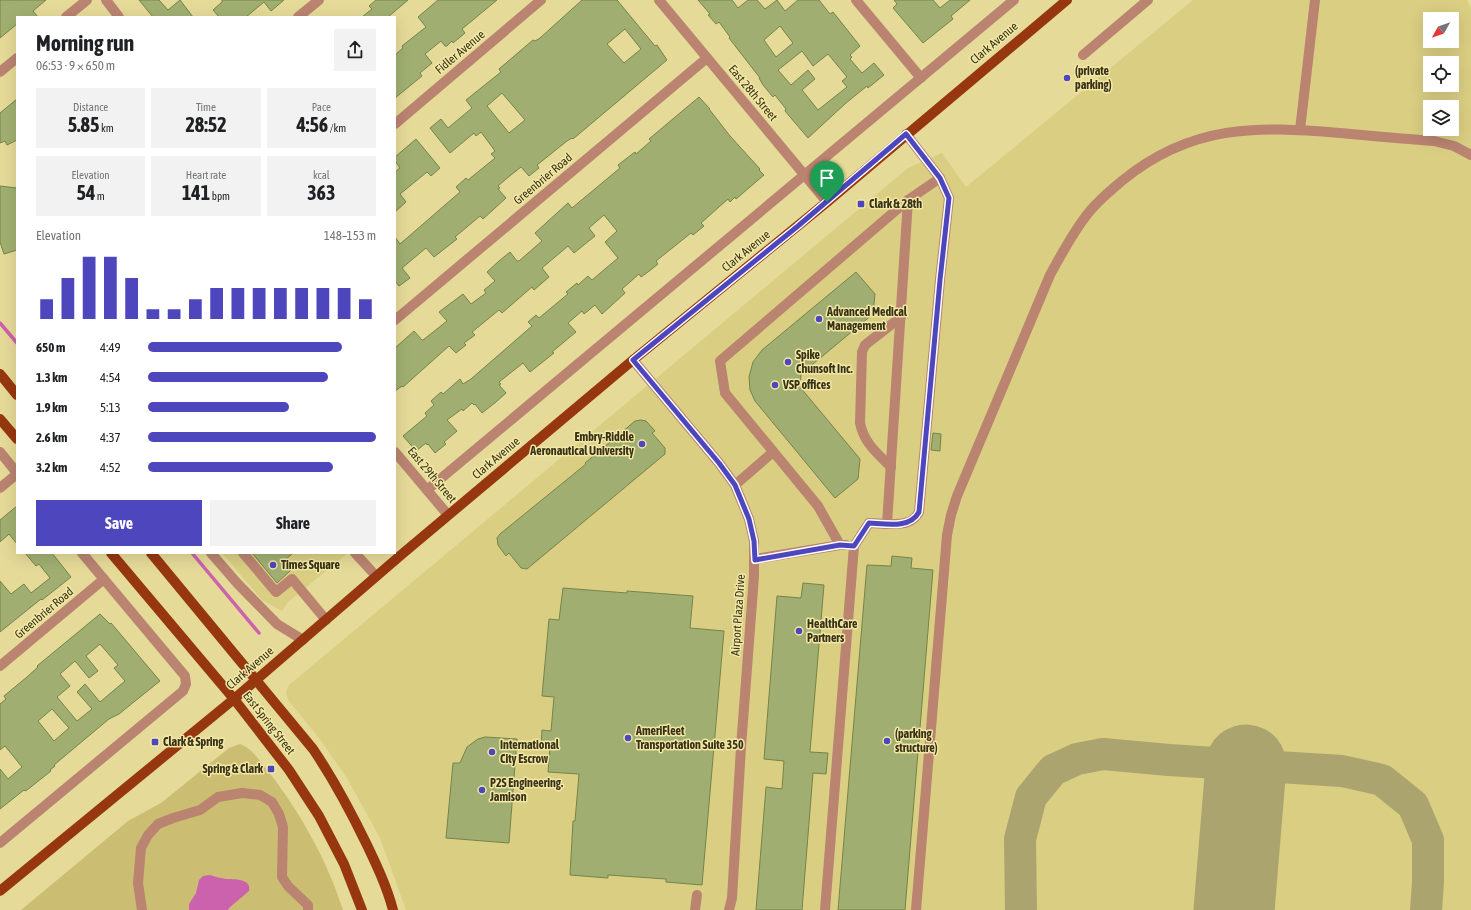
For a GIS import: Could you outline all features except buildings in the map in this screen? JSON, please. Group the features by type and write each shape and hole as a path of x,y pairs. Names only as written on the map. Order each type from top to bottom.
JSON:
{"main road":[{"name":"Clark Avenue","path":"0,891 234,699 376,576 633,360 827,202 1066,0"},
{"path":"0,374 16,394"},
{"path":"0,419 16,438"},
{"name":"East Spring Street","path":"112,554 234,699 289,770 319,816 344,864 362,910"},
{"name":"East Spring Street","path":"152,554 313,749 328,771 361,832 388,892 393,910"}],"street":[{"path":"67,16 87,0"},
{"path":"106,0 119,16"},
{"path":"299,16 319,0"},
{"name":"Fidler Avenue","path":"396,123 541,0"},
{"name":"East 28th Street","path":"659,0 827,202"},
{"path":"856,0 921,78"},
{"name":"Clark Avenue","path":"427,490 1014,0"},
{"path":"1083,55 1148,0"},
{"path":"1300,130 1315,0"},
{"name":"Greenbrier Road","path":"396,319 707,58"},
{"path":"0,72 16,59"},
{"path":"916,910 947,535 950,522 957,496 1050,276 1067,244 1086,215 1108,191 1136,169 1165,152 1190,141 1221,133 1248,130 1300,130 1434,141 1454,146 1471,156"},
{"path":"825,910 854,546 869,523 908,523 915,519 919,512 938,296 949,198 940,178 906,134"},
{"path":"840,545 818,506 725,393 720,360 908,200 940,178"},
{"path":"887,524 908,200"},
{"path":"891,466 874,450 862,434 860,423 862,352 865,345 901,317"},
{"name":"Airport Plaza Drive","path":"633,360 719,463 735,485 749,519 754,541 755,560 741,747 732,898 729,910"},
{"path":"0,452 16,472"},
{"path":"735,485 773,452"},
{"name":"East 29th Street","path":"396,453 448,516"},
{"path":"0,488 16,474"},
{"path":"755,560 840,545 854,546"},
{"path":"0,843 183,691 186,684 185,676 83,554"},
{"path":"212,554 237,583 277,624 300,642"},
{"path":"244,554 276,592 292,579 326,620"},
{"path":"356,554 376,576"},
{"name":"Greenbrier Road","path":"0,666 104,579"},
{"path":"142,910 138,883 141,848 148,835 158,824 200,810 218,797 242,793 260,795 272,802 279,814 283,827 282,878 288,886 308,905 308,910"},
{"path":"695,910 697,895"}],"shaded area":[{"path":"1193,0 1467,0 1471,9 1471,910 406,910 380,838 347,778 319,738 288,700 286,692 289,685 908,168 942,153 966,187"},
{"path":"223,554 347,554 288,602 282,611 262,600"},
{"path":"240,744 249,749 259,759 302,820 321,855 343,910 21,910 128,821 161,803 229,748"},
{"path":"210,875 226,879 242,880 248,884 249,891 228,910 189,910 189,904 196,893 199,880 203,876"}],"waterway":[{"path":"0,323 16,342"},
{"path":"193,554 259,633"}],"taxiway":[{"path":"1021,910 1020,839 1031,797 1053,770 1077,759 1103,754 1169,760 1342,771 1382,780 1413,805 1428,840 1426,910"}],"runway":[{"path":"1234,910 1246,765"}],"place":[{"name":"(private parking)","path":"1067,78"},
{"name":"Clark & 28th","path":"861,204"},
{"name":"Advanced Medical Management","path":"819,319"},
{"name":"Spike Chunsoft Inc.","path":"788,362"},
{"name":"VSP offices","path":"775,385"},
{"name":"Embry-Riddle Aeronautical University","path":"642,444"},
{"name":"Times Square","path":"273,565"},
{"name":"HealthCare Partners","path":"799,631"},
{"name":"AmeriFleet Transportation Suite 350","path":"628,738"},
{"name":"(parking structure)","path":"887,741"},
{"name":"Clark & Spring","path":"155,742"},
{"name":"International City Escrow","path":"492,752"},
{"name":"Spring & Clark","path":"271,769"},
{"name":"P2S Engineering. Jamison","path":"482,790"}],"route":[{"path":"906,134 940,178 949,198 919,512 915,519 908,523 869,523 854,546 840,545 755,560 754,541 749,519 735,485 719,463 633,360 827,202 906,134"}]}
